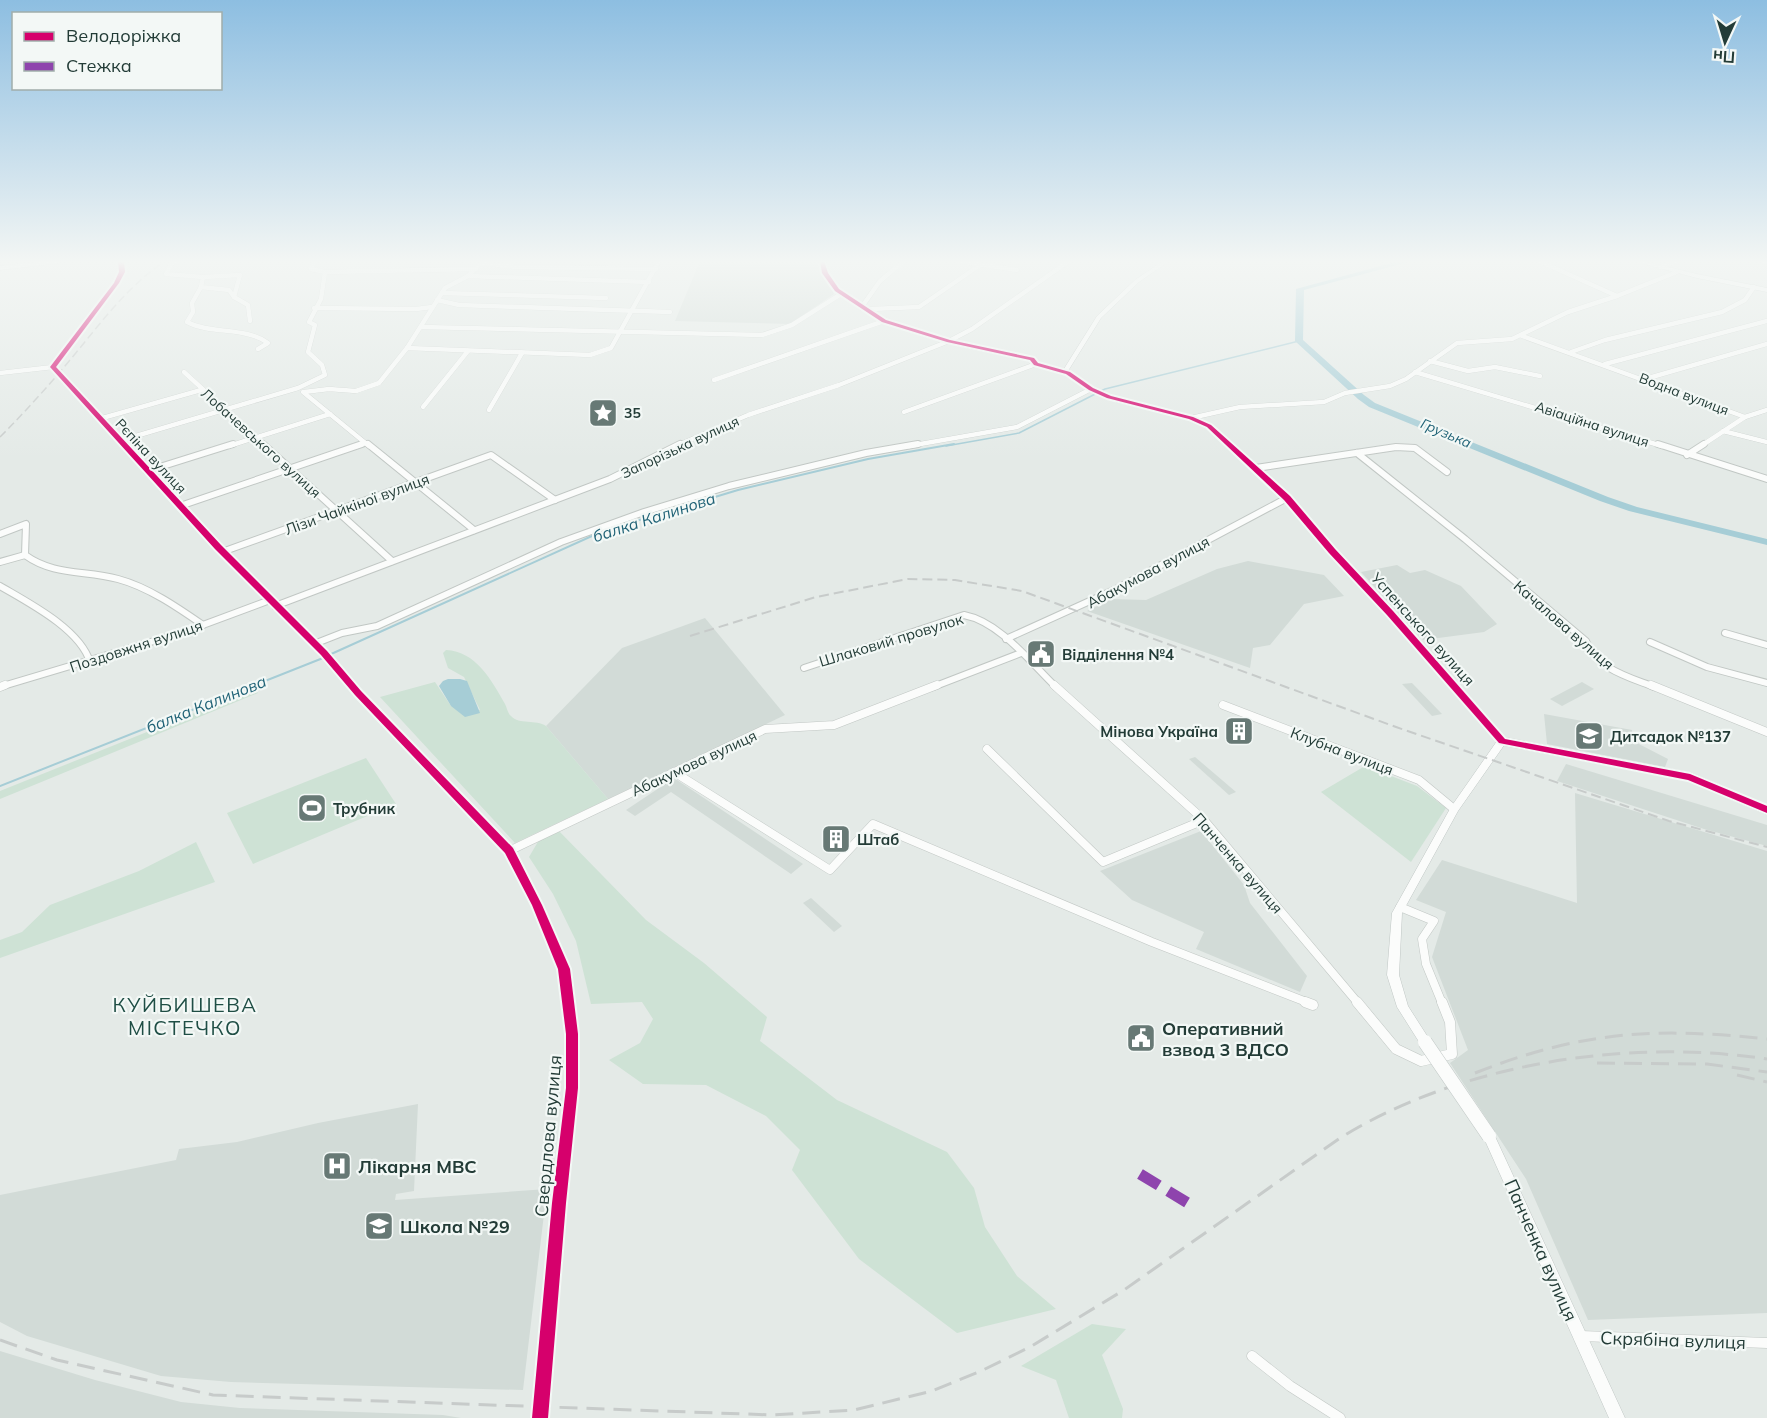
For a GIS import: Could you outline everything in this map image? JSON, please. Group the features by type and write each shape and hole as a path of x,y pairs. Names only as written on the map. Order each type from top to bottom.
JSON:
{"street":[{"path":"0,373 53,367 83,327"},
{"path":"203,327 245,333 268,343 258,349"},
{"path":"119,441 298,388 325,375 322,365 308,352 314,327"},
{"path":"304,392 329,389 356,391 371,387 380,382 421,327"},
{"path":"428,327 762,335 785,327"},
{"path":"407,348 590,355 607,351 625,327"},
{"path":"714,380 867,327"},
{"path":"905,327 949,341 1032,359 1036,364"},
{"name":"Запорізька вулиця","path":"273,603 610,479 668,449 748,415 839,385 949,341 974,327"},
{"path":"904,412 1036,364 1066,372 1093,327"},
{"path":"1521,336 1538,327"},
{"path":"1570,352 1605,340 1659,327"},
{"path":"1605,364 1744,327"},
{"name":"Водна вулиця","path":"1191,418 1217,410 1242,406 1324,402 1354,391 1390,386 1406,379 1457,343 1494,342 1521,336 1605,364 1663,388 1745,417"},
{"path":"1645,379 1767,344"},
{"path":"423,407 468,351"},
{"path":"489,410 522,353"},
{"path":"1430,361 1468,371 1495,367 1540,376"},
{"name":"Рєпіна вулиця","path":"53,367 222,552 324,653"},
{"name":"Лобачевського вулиця","path":"184,372 201,390 392,561"},
{"name":"Успенського вулиця","path":"1066,372 1091,389 1109,397 1191,418 1209,426 1287,498 1502,741"},
{"name":"Авіаційна вулиця","path":"1415,372 1579,419 1767,479"},
{"path":"298,388 474,530"},
{"path":"314,644 342,633 377,626 540,551 644,512 729,486 866,453 1017,427 1091,389"},
{"path":"99,419 201,390"},
{"path":"1687,455 1745,417 1767,410"},
{"path":"147,471 330,414"},
{"path":"1723,430 1767,442"},
{"path":"180,506 365,443"},
{"path":"1256,468 1396,447 1415,448 1447,472"},
{"name":"Качалова вулиця","path":"1357,453 1465,539 1586,641 1588,649 1601,662 1634,679 1767,732"},
{"name":"Лізи Чайкіної вулиця","path":"222,552 490,455 555,500"},
{"name":"Абакумова вулиця","path":"1005,639 1114,592 1287,498"},
{"path":"0,534 26,524 25,555 32,562 57,573 99,574 123,581 172,604 203,625"},
{"path":"0,562 25,555"},
{"path":"0,586 49,616 86,649 90,662"},
{"name":"Поздовжня вулиця","path":"0,687 90,662 273,603"},
{"name":"Шлаковий провулок","path":"804,668 964,615 979,618"},
{"name":"Панченка вулиця","path":"979,618 1021,653 1204,820 1396,1049 1421,1061 1452,1054 1450,1022 1426,964 1422,939 1434,921 1400,907 1397,913 1393,975 1403,1007 1425,1042 1490,1136 1617,1418"},
{"path":"1725,633 1767,645"},
{"path":"1650,642 1669,652 1752,681 1767,683"},
{"name":"Свердлова вулиця","path":"324,653 358,693 509,851 537,905 564,969 572,1034 572,1088 559,1203 540,1418"},
{"name":"Абакумова вулиця","path":"509,851 765,729 834,725 1021,653"},
{"name":"Клубна вулиця","path":"1223,705 1419,780 1454,809"},
{"path":"1400,907 1454,809 1502,741 1690,777 1767,810"},
{"path":"987,749 1103,862 1204,820"},
{"path":"674,772 830,870 873,824 1171,950 1312,1005"},
{"name":"Скрябіна вулиця","path":"1580,1336 1767,1344"},
{"path":"1252,1356 1290,1386 1341,1418"}],"shaded area":[{"path":"1248,561 1324,575 1344,596 1304,604 1270,645 1253,648 1250,668 1087,611 1112,599 1146,600 1217,569"},
{"path":"1397,565 1410,573 1425,570 1461,586 1497,624 1484,632 1423,640 1361,572"},
{"path":"705,618 785,715 608,799 546,726 622,648"},
{"path":"1582,682 1594,689 1562,706 1550,699"},
{"path":"1412,683 1442,714 1432,716 1402,684"},
{"name":"Дитсадок №137","path":"1544,714 1632,730 1633,741 1668,759 1665,767 1547,744"},
{"path":"1195,757 1236,792 1229,795 1189,759"},
{"path":"1566,764 1767,825 1767,846 1704,829 1557,781"},
{"path":"674,778 803,864 791,874 671,792 635,816 626,810"},
{"path":"1575,793 1767,851 1767,1313 1588,1320 1526,1179 1450,1063 1468,1050 1432,957 1446,912 1416,900 1442,860 1577,903"},
{"path":"1201,831 1244,885 1250,903 1307,976 1300,992 1196,949 1204,932 1132,900 1100,871"},
{"path":"811,898 842,926 834,932 803,903"},
{"path":"418,1104 414,1191 396,1194 395,1200 547,1189 523,1390 231,1382 161,1376 27,1336 0,1322 0,1195 176,1160 179,1149 237,1142 318,1123"},
{"path":"0,1351 95,1380 181,1402 240,1408 443,1415 461,1418 0,1418"}],"green space":[{"path":"446,650 466,656 482,669 514,719 546,726 608,799 515,843 380,697 435,682 451,706 480,710 464,677 448,668 443,653"},
{"path":"254,689 258,693 0,799 0,791"},
{"name":"Трубник","path":"366,758 396,804 253,864 227,813"},
{"path":"1365,766 1417,786 1446,808 1411,862 1321,792"},
{"path":"558,830 646,920 704,963 767,1017 760,1041 837,1100 947,1152 974,1188 985,1227 1017,1276 1056,1309 957,1333 859,1259 792,1170 800,1150 766,1116 706,1085 643,1084 609,1060 640,1043 653,1019 642,1002 591,1004 576,941 553,894 529,857 539,840"},
{"path":"196,842 215,882 0,958 0,940 22,932 50,905 139,871"},
{"path":"1092,1324 1126,1329 1102,1355 1123,1409 1122,1418 1069,1418 1056,1380 1021,1366"}],"water":[{"path":"448,679 467,681 480,713 465,717 451,706 439,686"}],"waterway":[{"name":"Грузька","path":"1299,327 1299,341 1372,405 1604,499 1633,509 1767,542"},
{"name":"балка Калинова","path":"946,446 1019,433 1105,389 1299,341"},
{"name":"балка Калинова","path":"329,655 603,531 738,490 868,459 954,444"},
{"name":"балка Калинова","path":"0,786 323,658"}],"railway":[{"path":"0,437 48,386 98,327"},
{"path":"690,636 816,597 908,579 955,580 1022,591 1396,727 1669,821 1767,847"},
{"path":"1475,1073 1550,1048 1619,1036 1689,1033 1767,1039"},
{"path":"0,1340 57,1360 213,1395 773,1415 854,1410 932,1391 981,1371 1030,1347 1124,1290 1340,1138 1387,1112 1438,1091 1547,1062 1603,1055 1659,1052 1714,1053 1767,1059"},
{"path":"1597,1063 1707,1064 1767,1072"},
{"path":"1737,1075 1767,1082"}],"marked path":[{"path":"1140,1174 1196,1208"}],"cycle path":[{"path":"83,327 53,367 218,547 324,653 358,693 509,851 537,905 564,969 572,1034 572,1088 559,1203 540,1418"},
{"path":"904,327 949,341 1032,359 1036,364 1068,373 1091,389 1109,397 1191,418 1209,426 1287,498 1502,741 1690,777 1767,810"}],"place":[{"name":"35","path":"603,413"},
{"name":"Відділення №4","path":"1041,654"},
{"name":"Мінова Україна","path":"1239,731"},
{"name":"Дитсадок №137","path":"1589,736"},
{"name":"Трубник","path":"312,808"},
{"name":"Штаб","path":"836,839"},
{"name":"Оперативний взвод 3 ВДСО","path":"1141,1038"},
{"name":"Лікарня МВС","path":"337,1166"},
{"name":"Школа №29","path":"379,1226"}],"district":[{"name":"КУЙБИШЕВА МІСТЕЧКО","path":"185,1016"}]}
